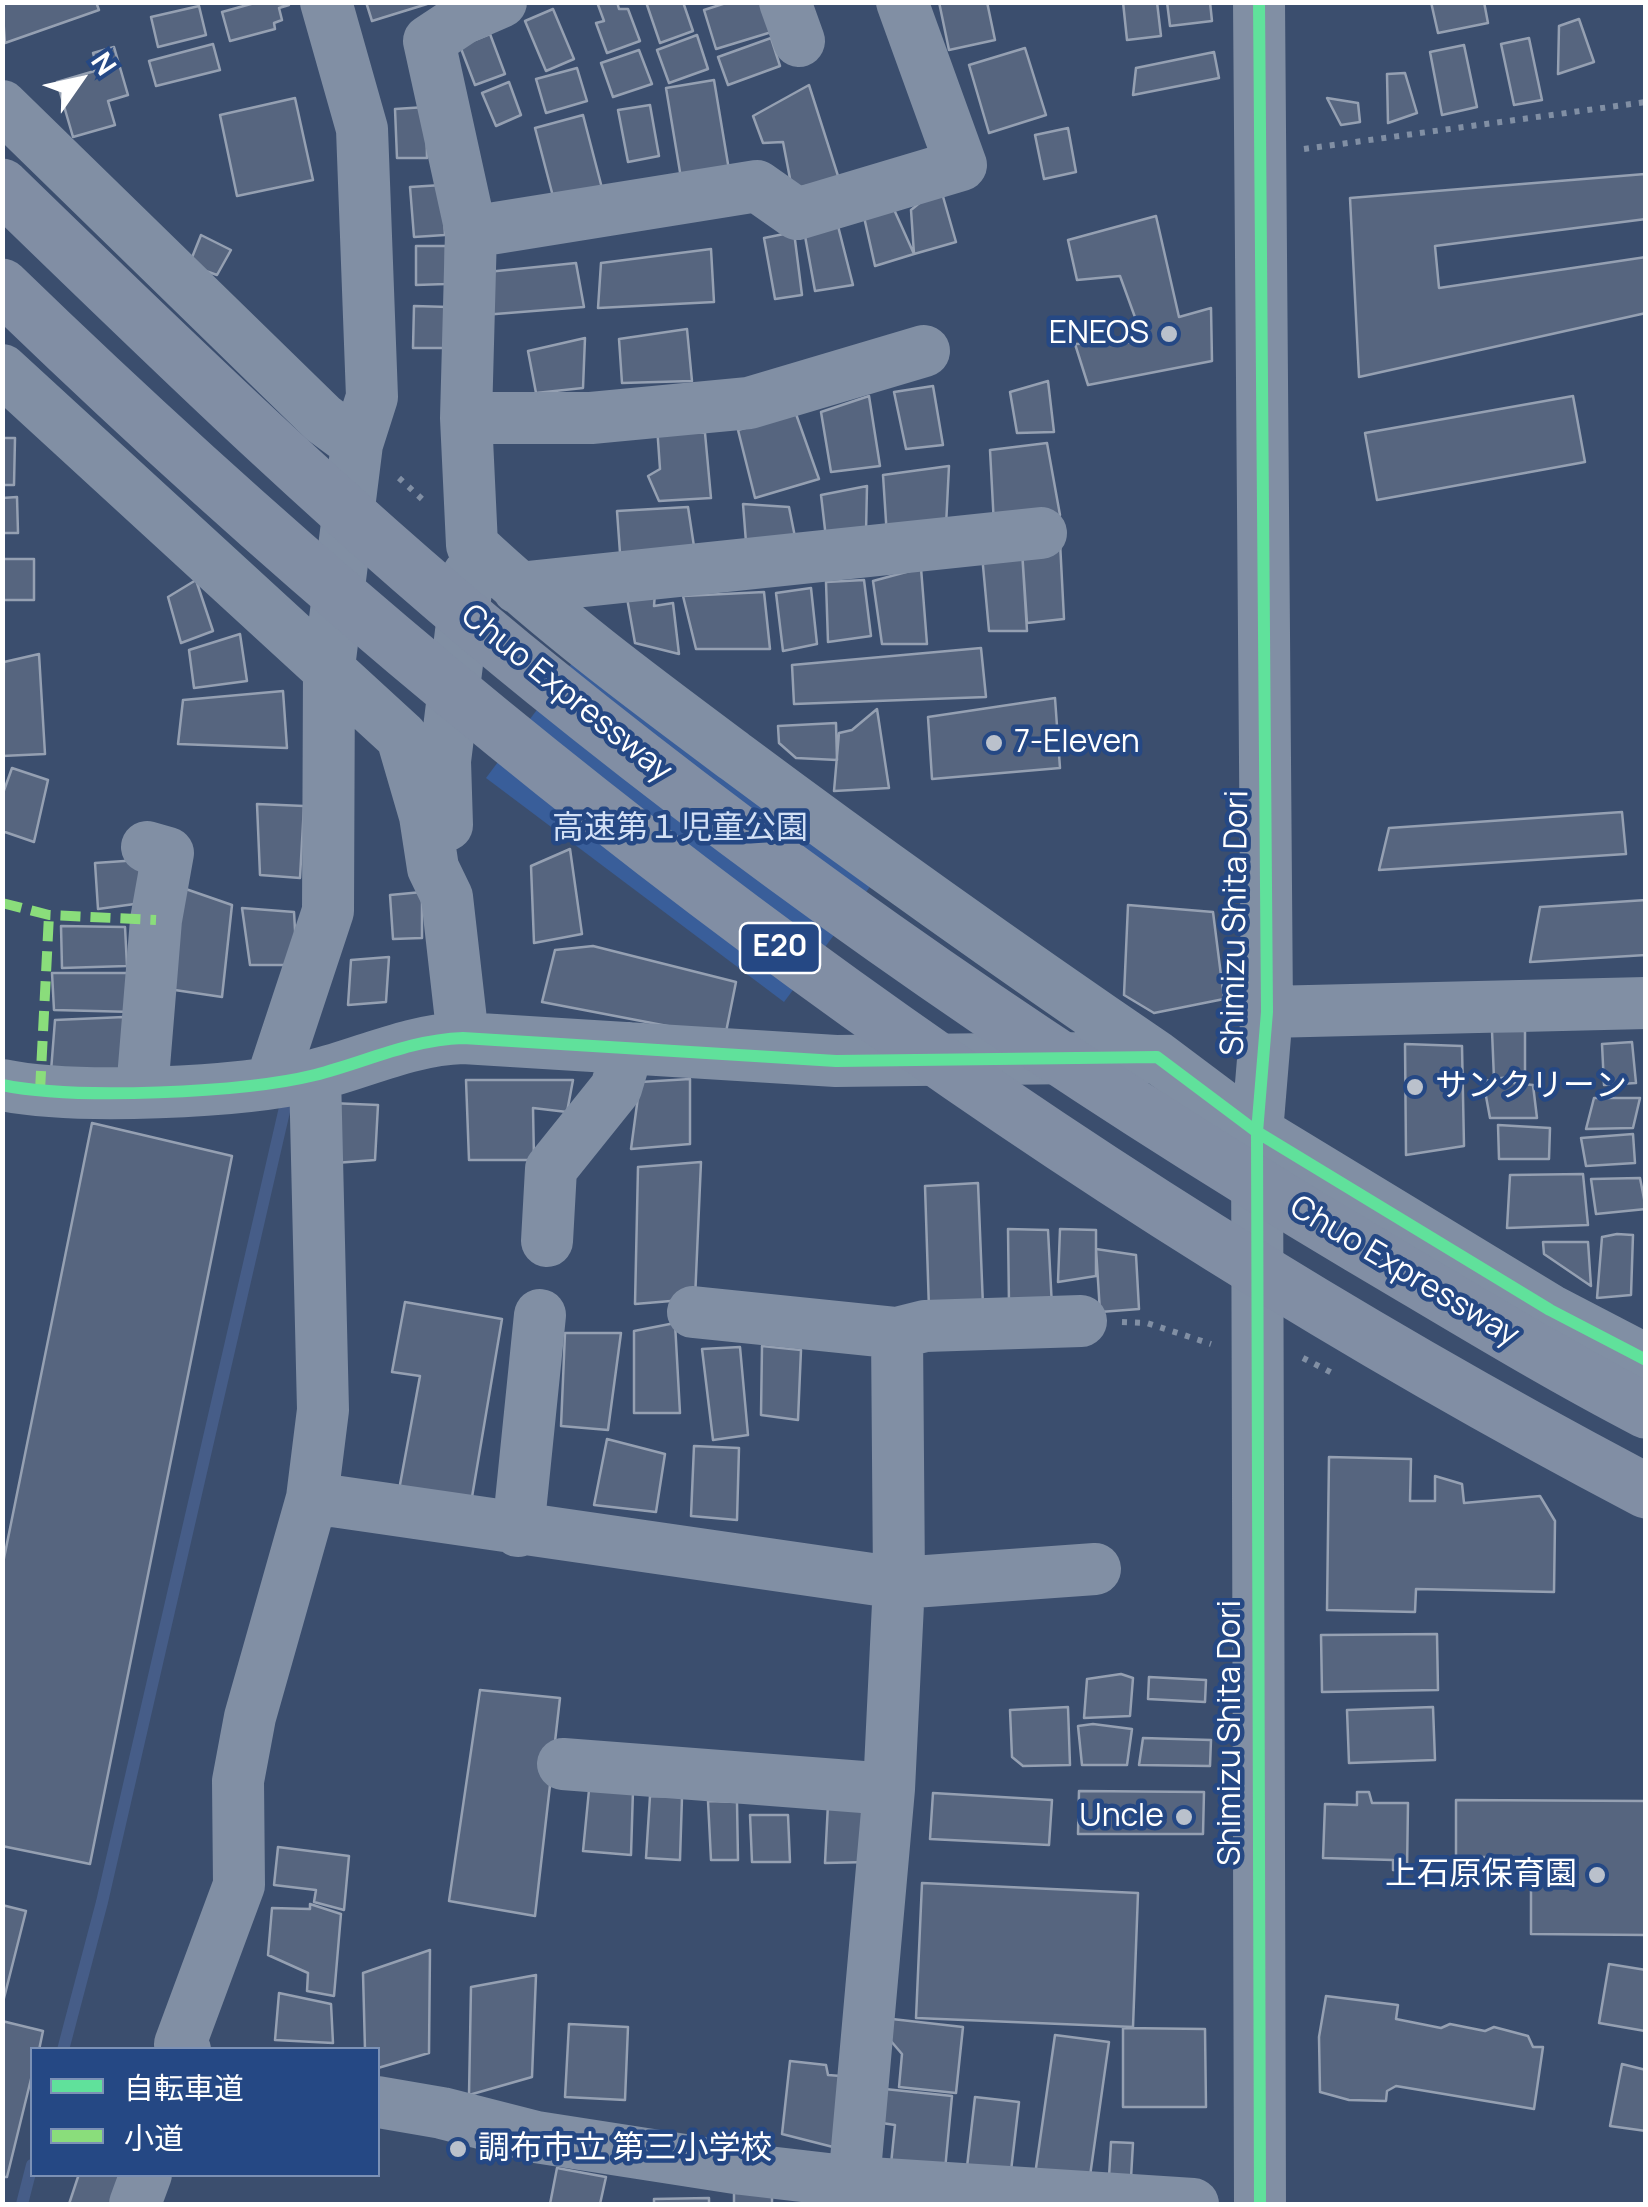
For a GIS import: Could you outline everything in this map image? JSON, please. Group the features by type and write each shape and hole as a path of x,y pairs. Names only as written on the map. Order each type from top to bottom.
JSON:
{"highway":[{"name":"Chuo Expressway","path":"2,186 379,538 542,680 765,852 982,1007 1199,1150 1646,1410"},
{"name":"E20","path":"2,286 114,395 295,557 503,734 724,907 961,1080 1160,1211 1558,1445 1646,1491"}],"street":[{"path":"198,552 340,432 372,397 362,129 326,2"},
{"path":"471,232 756,186 797,214 961,165 902,2"},
{"name":"Shimizu Shita Dori","path":"1259,2 1267,1012 1257,1132 1260,2204"},
{"path":"463,1038 447,897 445,761 472,545 466,418 471,232 429,42 496,3"},
{"path":"2,106 340,432 329,666 328,911 293,1079 323,1410 312,1498 250,1717 238,1780 239,1885 180,2044 182,2047"},
{"path":"466,418 592,418 750,403 924,351"},
{"path":"2,370 402,737 425,816 433,868 447,897"},
{"path":"518,588 1041,533"},
{"path":"472,545 518,588 913,889 1157,1057 1257,1132 1550,1310 1646,1360"},
{"path":"142,1091 156,920 168,853 147,847"},
{"path":"1267,1012 1646,1003"},
{"path":"2,1085 34,1092 142,1091 293,1079 423,1040 463,1038 836,1061 1157,1057"},
{"path":"547,1242 550,1169 616,1088 628,1048"},
{"path":"693,1312 897,1332 924,1326 1081,1322"},
{"path":"518,1531 540,1315"},
{"path":"854,2182 889,1789 898,1582 897,1332"},
{"path":"312,1498 518,1531 898,1582 1094,1569"},
{"path":"563,1764 889,1789"},
{"path":"380,2102 536,2137 742,2169 801,2190 854,2182 1193,2204"},
{"path":"135,2204 145,2177"}],"path":[{"path":"1258,155 1646,102"},
{"path":"1081,1322 1147,1323 1257,1358"}],"green space":[{"name":"高速第１児童公園","path":"577,656 875,880 784,1002 486,778"}],"building":[{"path":"2,2 96,2 99,10 5,43"},
{"path":"258,2 289,5 279,8 282,20 274,23 275,29 230,41 222,12"},
{"path":"366,2 427,2 427,4 372,21"},
{"path":"597,2 617,2 619,9 628,9 640,41 607,53 596,23 604,21"},
{"path":"646,2 683,2 693,31 660,43"},
{"path":"729,2 766,2 775,31 716,49 704,10"},
{"path":"939,2 987,2 995,40 949,50"},
{"path":"1123,2 1157,2 1161,36 1127,40"},
{"path":"1167,2 1210,2 1212,21 1170,26"},
{"path":"1431,2 1484,2 1488,23 1438,33"},
{"path":"199,6 206,35 158,47 151,17"},
{"path":"553,9 574,59 546,71 525,21"},
{"path":"1579,19 1594,62 1558,74 1559,26"},
{"path":"490,34 505,74 475,85 460,46"},
{"path":"697,35 708,69 669,83 657,50"},
{"path":"771,38 780,66 728,85 718,57"},
{"path":"1529,38 1542,100 1514,105 1501,44"},
{"path":"213,44 220,70 156,86 149,61"},
{"path":"1464,45 1477,107 1442,115 1430,52"},
{"path":"114,47 128,95 108,101 115,125 73,137 57,82 98,70 93,53"},
{"path":"1025,48 1046,115 989,133 969,65"},
{"path":"639,50 652,84 613,97 601,63"},
{"path":"1214,52 1219,78 1133,95 1136,68"},
{"path":"577,68 587,101 546,113 536,79"},
{"path":"1405,73 1417,113 1388,123 1387,74"},
{"path":"714,80 729,170 681,178 666,88"},
{"path":"509,82 521,115 496,126 482,93"},
{"path":"809,85 839,179 792,189 783,142 763,143 753,116"},
{"path":"295,98 313,180 237,196 220,115"},
{"path":"1327,98 1358,103 1360,122 1341,125"},
{"path":"650,105 659,156 628,162 618,110"},
{"path":"426,107 427,158 397,158 395,109"},
{"path":"583,115 603,192 555,204 535,128"},
{"path":"1068,128 1076,172 1044,179 1035,135"},
{"path":"1645,174 1646,219 1435,246 1439,288 1646,257 1646,313 1359,377 1350,198"},
{"path":"442,185 445,235 414,237 410,187"},
{"path":"940,186 956,242 914,254 911,210"},
{"path":"892,205 914,254 875,266 864,217"},
{"path":"1156,216 1179,317 1211,308 1212,361 1088,385 1075,344 1144,342 1120,276 1077,280 1068,240"},
{"path":"838,226 853,285 815,291 805,236"},
{"path":"794,232 802,295 775,299 764,238"},
{"path":"201,235 231,250 217,275 189,265"},
{"path":"416,246 446,246 446,284 416,285"},
{"path":"711,249 714,302 598,308 601,263"},
{"path":"576,263 584,307 483,315 487,272"},
{"path":"414,306 449,307 449,348 413,348"},
{"path":"687,329 692,381 622,383 619,339"},
{"path":"585,338 583,388 536,393 528,351"},
{"path":"1048,381 1054,432 1017,433 1010,392"},
{"path":"933,386 943,445 906,449 894,392"},
{"path":"869,396 880,466 831,472 821,412"},
{"path":"1573,396 1585,462 1377,500 1365,433"},
{"path":"796,414 819,479 755,498 738,430"},
{"path":"657,426 705,433 711,498 659,501 648,476 660,469"},
{"path":"2,438 15,438 14,485 2,485"},
{"path":"1047,443 1060,515 994,525 990,450"},
{"path":"949,466 946,526 887,537 883,475"},
{"path":"867,486 866,533 826,538 821,495"},
{"path":"17,497 18,533 2,533 2,498"},
{"path":"743,504 789,507 797,547 747,555"},
{"path":"688,507 697,566 621,567 617,511"},
{"path":"1060,542 1064,619 1027,623 1022,551"},
{"path":"1022,551 1027,631 989,631 982,555"},
{"path":"2,559 34,559 34,600 2,600"},
{"path":"921,568 927,644 882,644 873,581"},
{"path":"196,580 213,631 181,643 168,597"},
{"path":"864,580 871,636 828,642 826,582"},
{"path":"811,588 817,644 783,651 776,593"},
{"path":"764,592 770,649 696,649 683,596"},
{"path":"655,593 654,606 673,603 679,654 635,643 627,598"},
{"path":"240,634 247,681 194,688 189,650"},
{"path":"981,648 986,697 794,704 792,665"},
{"path":"39,654 45,754 2,756 4,662"},
{"path":"283,691 287,748 178,744 183,700"},
{"name":"7-Eleven","path":"1055,698 1060,768 932,779 928,717"},
{"path":"877,709 889,788 834,791 839,733 852,730"},
{"path":"836,723 837,760 796,758 779,743 778,726"},
{"path":"12,768 48,780 34,842 2,831 2,796"},
{"path":"257,804 304,806 300,878 260,875"},
{"path":"1622,812 1626,854 1379,870 1389,828"},
{"path":"570,849 582,934 534,943 531,866"},
{"path":"139,860 142,903 98,909 95,863"},
{"path":"180,887 232,905 222,997 168,989"},
{"path":"422,892 422,938 393,939 390,895"},
{"path":"1646,900 1646,955 1530,962 1540,907"},
{"path":"1128,905 1213,912 1224,999 1154,1013 1124,995"},
{"path":"242,908 294,912 297,965 250,965"},
{"path":"61,926 125,927 127,966 62,968"},
{"path":"593,946 736,982 725,1037 542,1002 555,950"},
{"path":"389,957 386,1002 348,1005 351,960"},
{"path":"52,973 135,973 134,1012 54,1010"},
{"path":"124,1017 126,1073 51,1071 55,1020"},
{"path":"1492,1031 1525,1031 1525,1075 1494,1079"},
{"path":"1632,1042 1636,1083 1604,1085 1602,1044"},
{"path":"1405,1044 1462,1046 1464,1146 1406,1155"},
{"path":"690,1079 690,1144 631,1149 640,1082"},
{"path":"466,1080 573,1080 567,1112 533,1108 534,1160 469,1160"},
{"path":"1483,1080 1533,1085 1537,1118 1490,1118"},
{"path":"1594,1098 1640,1098 1633,1128 1586,1129"},
{"path":"330,1103 378,1105 375,1160 335,1163"},
{"path":"92,1123 232,1156 90,1864 2,1846 2,1568"},
{"path":"1498,1125 1550,1128 1549,1159 1499,1159"},
{"path":"1633,1134 1635,1163 1586,1166 1581,1138"},
{"path":"701,1162 695,1299 635,1304 638,1167"},
{"path":"1583,1174 1588,1225 1507,1228 1510,1175"},
{"path":"1640,1178 1646,1209 1596,1214 1591,1179"},
{"path":"978,1183 983,1306 929,1309 925,1186"},
{"path":"1008,1229 1048,1230 1052,1307 1009,1305"},
{"path":"1060,1229 1096,1230 1096,1276 1058,1282"},
{"path":"1633,1235 1631,1295 1597,1298 1602,1237"},
{"path":"1543,1242 1588,1242 1591,1286 1544,1254"},
{"path":"1096,1249 1136,1255 1139,1309 1100,1312"},
{"path":"405,1302 502,1319 472,1497 399,1490 420,1376 392,1372"},
{"path":"675,1323 680,1413 634,1413 634,1331"},
{"path":"565,1333 621,1333 608,1430 561,1426"},
{"path":"762,1346 801,1350 798,1420 761,1415"},
{"path":"740,1347 748,1435 713,1440 702,1349"},
{"path":"607,1439 665,1454 656,1512 594,1505"},
{"path":"694,1446 739,1448 737,1520 691,1516"},
{"path":"1329,1457 1411,1459 1410,1501 1435,1501 1435,1476 1462,1484 1464,1503 1540,1496 1555,1521 1554,1592 1416,1589 1415,1612 1327,1610"},
{"path":"1437,1634 1438,1690 1322,1692 1321,1635"},
{"path":"1121,1674 1133,1678 1130,1716 1084,1718 1087,1679"},
{"path":"1149,1677 1206,1680 1205,1702 1148,1699"},
{"path":"480,1690 560,1698 535,1916 449,1901"},
{"path":"1068,1707 1070,1765 1023,1766 1012,1757 1010,1710"},
{"path":"1433,1707 1435,1760 1349,1763 1347,1710"},
{"path":"1078,1726 1132,1729 1127,1765 1082,1765"},
{"path":"1143,1738 1211,1740 1210,1766 1139,1765"},
{"path":"589,1790 633,1790 631,1855 583,1851"},
{"path":"1079,1791 1204,1792 1203,1834 1078,1834"},
{"path":"1357,1792 1369,1792 1372,1803 1408,1803 1407,1871 1393,1870 1393,1860 1323,1858 1325,1804 1357,1805"},
{"path":"933,1793 1052,1800 1049,1845 930,1839"},
{"path":"650,1796 682,1797 680,1860 646,1858"},
{"path":"1456,1800 1646,1801 1646,1935 1531,1934 1531,1857 1456,1857"},
{"path":"708,1801 737,1802 738,1860 711,1860"},
{"path":"828,1804 868,1804 869,1862 825,1863"},
{"path":"750,1815 788,1815 790,1862 752,1862"},
{"path":"278,1847 349,1856 344,1910 314,1902 316,1890 274,1885"},
{"path":"922,1883 1138,1893 1133,2027 916,2018"},
{"path":"310,1904 341,1914 334,1996 307,1991 308,1973 268,1955 272,1908 310,1909"},
{"path":"2,1905 26,1911 2,2006"},
{"path":"430,1950 429,2053 380,2067 380,2047 365,2047 363,1973"},
{"path":"1609,1964 1646,1970 1645,2031 1599,2023"},
{"path":"536,1975 532,2077 469,2095 471,1987"},
{"path":"279,1993 331,2004 333,2043 275,2040"},
{"path":"1326,1996 1398,2005 1396,2019 1441,2028 1450,2024 1485,2031 1494,2027 1528,2036 1533,2047 1543,2047 1534,2109 1396,2086 1387,2091 1386,2101 1349,2100 1320,2092 1319,2037"},
{"path":"892,2019 963,2027 956,2093 899,2087 902,2054 890,2040"},
{"path":"2,2021 43,2031 40,2047 30,2047 30,2083 7,2177 2,2177"},
{"path":"569,2024 628,2027 625,2100 565,2097"},
{"path":"1123,2028 1205,2029 1206,2107 1123,2107"},
{"path":"1055,2035 1109,2042 1089,2183 1035,2175"},
{"path":"790,2061 826,2065 828,2075 841,2076 837,2148 782,2134"},
{"path":"1622,2064 1646,2070 1646,2131 1610,2126"},
{"path":"885,2089 952,2096 945,2170 891,2164 895,2125 882,2123"},
{"path":"975,2097 1019,2102 1011,2171 967,2167"},
{"path":"1111,2142 1133,2143 1131,2178 1109,2177"},
{"path":"557,2168 606,2177 600,2204 550,2204"},
{"path":"78,2177 120,2177 113,2204 69,2204"},
{"path":"734,2189 772,2189 772,2204 734,2204"},
{"path":"709,2198 709,2204 654,2204 654,2199"}],"waterway":[{"path":"64,2047 102,1902 286,1103"},
{"path":"22,2204 30,2173"}],"marked path":[{"path":"2,903 49,915 156,920"},
{"path":"40,1091 49,915"}],"cycle path":[{"path":"1259,2 1267,1012 1257,1132 1260,2204"},
{"path":"2,1085 114,1093 246,1086 315,1075 406,1047 463,1038 836,1061 1157,1057 1257,1132 1550,1310 1646,1360"}],"place":[{"name":"ENEOS","path":"1169,334"},
{"name":"7-Eleven","path":"994,743"},
{"name":"サンクリーン","path":"1415,1087"},
{"name":"Uncle","path":"1184,1817"},
{"name":"上石原保育園","path":"1597,1875"},
{"name":"調布市立 第三小学校","path":"458,2149"}]}
